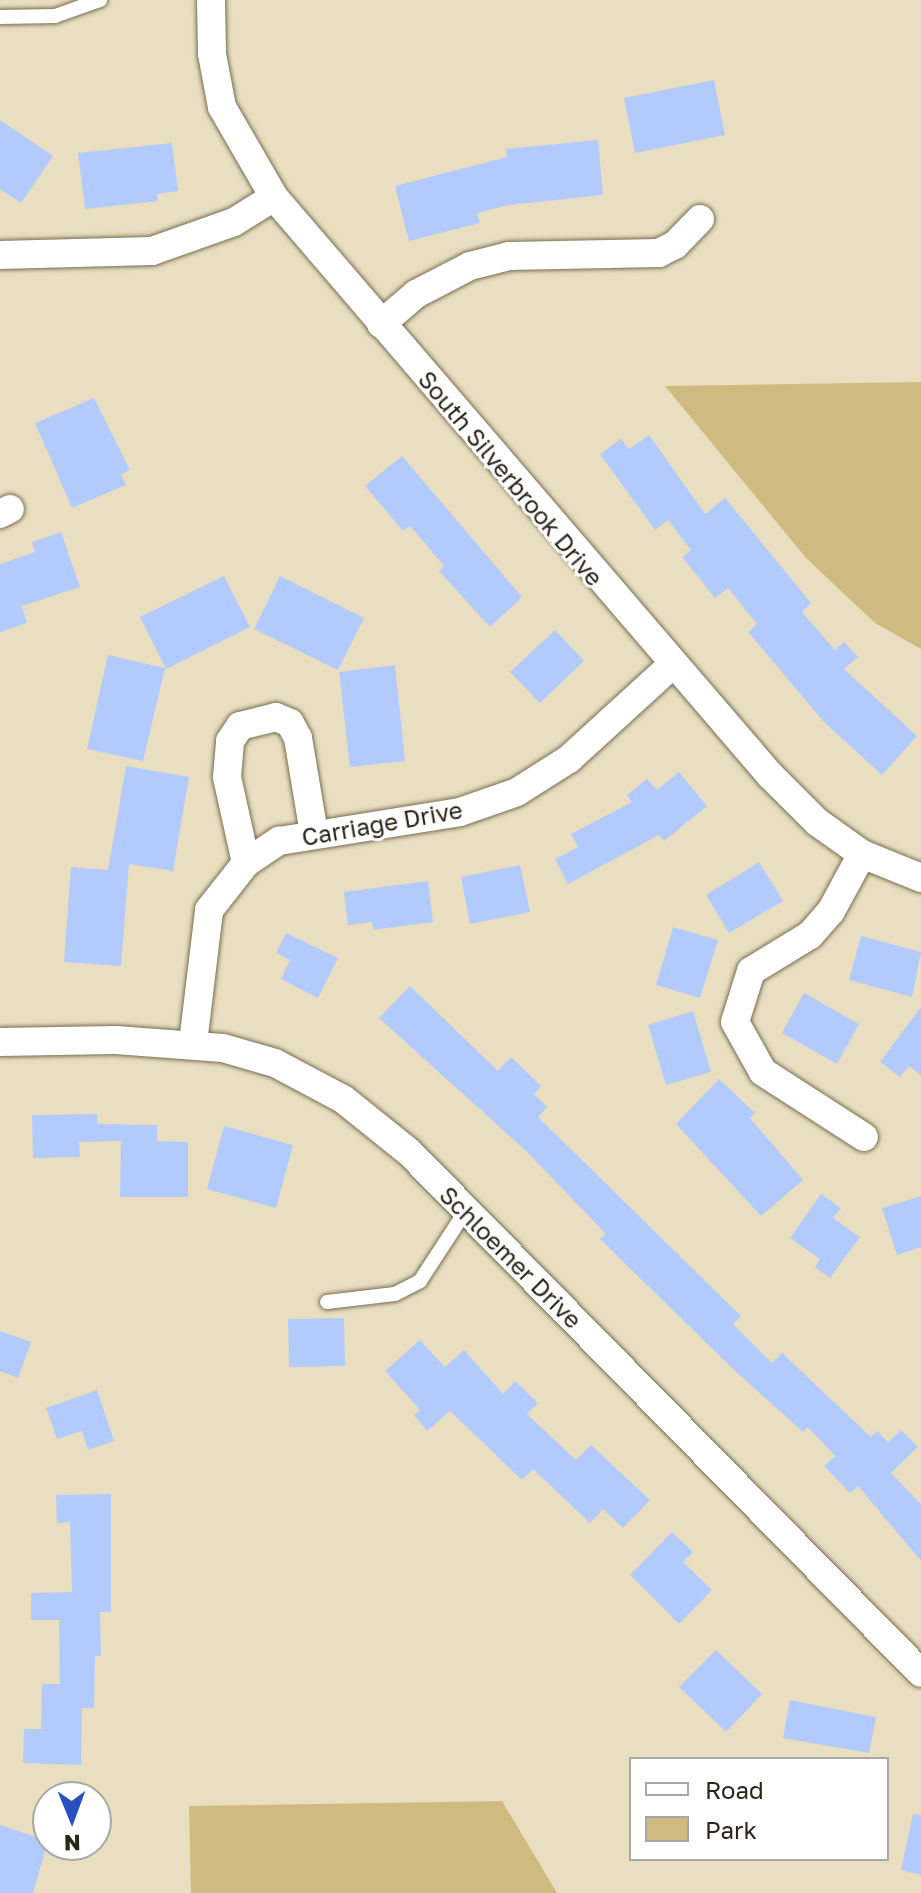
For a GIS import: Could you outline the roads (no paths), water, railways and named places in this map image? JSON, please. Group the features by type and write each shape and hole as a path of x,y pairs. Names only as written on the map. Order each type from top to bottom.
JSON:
{"street":[{"name":"South Silverbrook Drive","path":"211,0 212,54 222,107 274,197 671,666 817,822 862,854 921,878"},
{"path":"0,255 152,251 208,233 274,197"},
{"path":"381,324 416,294 470,266 509,256 649,255 675,245 700,219"},
{"name":"Carriage Drive","path":"193,1043 209,910 246,863 279,841 460,812 517,792 569,759 671,666"},
{"path":"246,863 227,777 230,741 240,726 276,717 290,723 298,738 314,834"},
{"path":"862,854 837,902 810,935 751,971 735,1022 763,1072 864,1137"},
{"name":"Schloemer Drive","path":"0,1042 193,1043 275,1063 343,1099 409,1152 921,1673"}],"lane":[{"path":"0,17 55,16 100,0"},
{"path":"327,1302 395,1294 420,1281 465,1212"}]}
